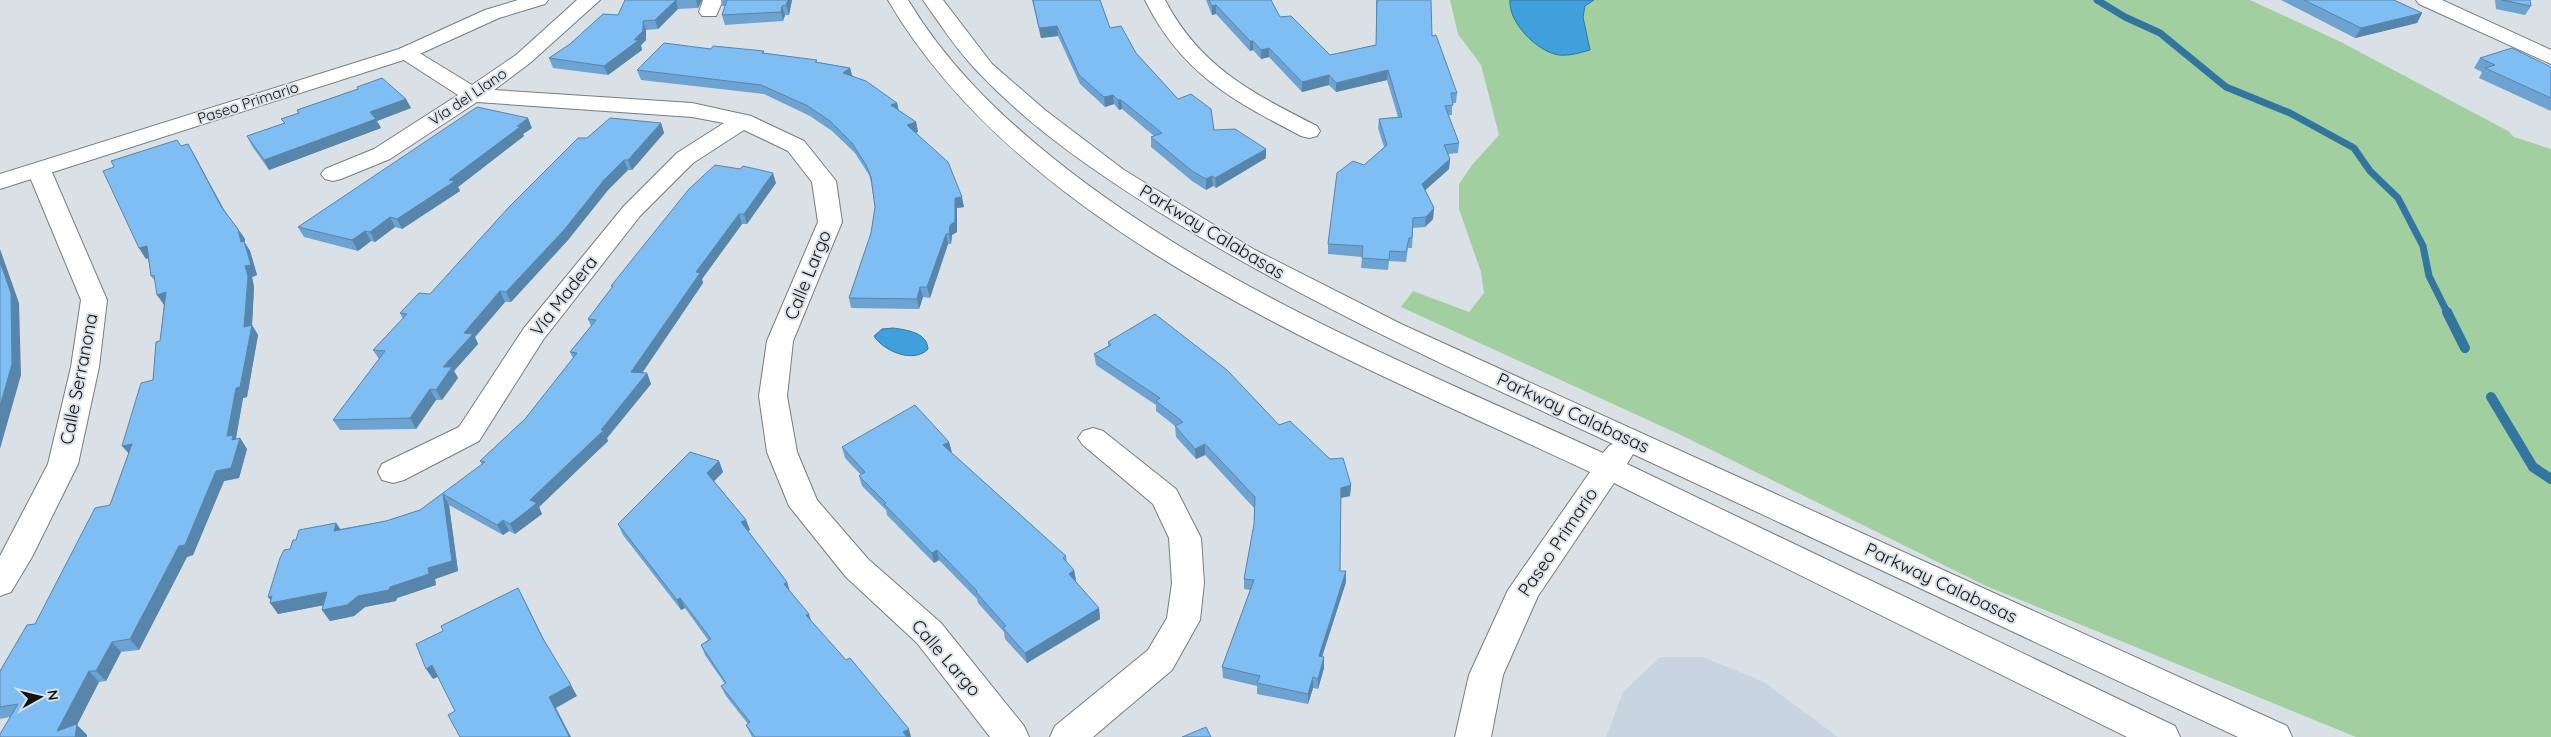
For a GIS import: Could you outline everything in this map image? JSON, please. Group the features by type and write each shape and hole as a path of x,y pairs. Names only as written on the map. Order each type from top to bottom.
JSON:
{"street":[{"name":"Paseo Primario","path":"492,14 513,0"},
{"name":"Paseo Primario","path":"0,182 406,53 492,14 538,0"},
{"name":"Vía del Llano","path":"333,174 382,154 473,95 522,60 579,7 590,0"},
{"name":"Parkway Calabasas","path":"898,0 942,65 986,112 1036,157 1109,214 1210,276 1310,327 1609,468 2162,737"},
{"name":"Parkway Calabasas","path":"933,0 985,68 1037,115 1116,175 1186,220 1246,255 1321,295 2274,737"},
{"path":"1154,0 1164,23 1194,59 1241,96 1309,131"},
{"path":"2426,0 2551,58"},
{"name":"Calle Largo","path":"406,53 473,95 692,110 743,121 796,146 824,181 830,222 780,341 773,396 782,452 804,506 857,568 929,633 1012,737"},
{"name":"Vía Madera","path":"393,472 469,434 533,334 632,211 685,158 743,121"},
{"name":"Calle Serranona","path":"0,582 16,557 63,464 85,367 94,300 39,170"},
{"path":"1068,737 1160,660 1183,620 1188,583 1185,538 1165,497 1147,480 1093,438"},
{"name":"Paseo Primario","path":"1472,737 1486,675 1524,590 1629,439"}],"shaded area":[{"path":"1660,657 1703,657 1764,682 1838,737 1606,737 1623,692"}],"green space":[{"path":"1450,0 2250,0 2341,42 2508,131 2514,137 2551,149 2551,737 2356,737 1986,586 1683,436 1401,307 1413,291 1469,312 1484,293 1481,272 1459,209 1459,184 1472,165 1499,135 1481,65 1458,34"}],"water":[{"path":"1510,0 1594,0 1585,6 1583,17 1590,50 1575,54 1559,55 1550,53 1542,48 1533,42 1519,26 1511,9"},
{"path":"893,328 920,335 927,343 928,349 915,355 899,354 891,351 874,336 882,329"}],"building":[{"path":"625,0 676,0 655,20 643,21 643,31 634,40 639,40 604,66 549,58 570,44 603,14 618,15"},
{"path":"727,0 788,0 786,5 782,6 781,12 722,15"},
{"path":"1033,0 1100,0 1110,28 1121,26 1136,53 1178,99 1191,94 1211,109 1214,130 1235,129 1266,149 1215,178 1212,176 1206,179 1192,171 1151,137 1162,133 1113,95 1104,97 1079,75 1057,26 1039,28"},
{"path":"1209,0 1271,0 1280,17 1291,16 1330,55 1376,45 1377,0 1431,0 1432,36 1436,35 1457,93 1451,93 1453,105 1445,106 1459,143 1444,145 1450,159 1422,184 1434,208 1426,217 1413,218 1412,238 1409,238 1406,252 1390,251 1389,260 1362,258 1363,246 1328,244 1337,173 1353,161 1364,165 1387,145 1379,119 1402,117 1388,70 1336,83 1329,75 1302,82 1269,48 1261,50 1216,5 1212,6"},
{"path":"2304,0 2394,0 2422,13 2361,28"},
{"path":"2502,0 2530,0 2531,6"},
{"path":"664,43 711,49 713,46 764,51 762,53 817,60 815,62 850,68 843,73 866,81 897,103 891,105 916,122 907,125 948,162 962,197 955,198 955,222 950,225 949,234 946,234 927,287 920,287 917,299 849,298 871,233 875,207 871,177 852,143 830,121 808,106 761,85 637,70"},
{"path":"2512,48 2551,67 2551,98 2485,68 2495,65 2480,58"},
{"path":"382,78 406,99 370,112 376,119 264,160 247,136 285,123 281,119 299,113 297,110 358,89 357,87"},
{"path":"477,107 528,118 517,126 520,127 449,180 455,181 397,219 390,217 370,232 365,231 352,240 298,227"},
{"path":"610,118 661,123 628,160 624,160 604,180 564,230 506,292 500,291 464,333 473,334 443,367 452,367 436,390 430,389 410,418 333,420 385,351 373,350 407,314 400,313 419,293 430,294 509,207 578,138 587,138"},
{"path":"177,140 181,146 188,144 222,208 238,229 241,242 244,241 251,265 245,266 248,276 244,327 252,325 240,387 236,388 227,436 233,435 232,440 240,438 231,468 216,471 185,545 179,546 130,639 112,642 96,671 89,671 57,731 77,724 75,737 0,737 18,704 0,707 0,671 27,625 35,624 95,508 110,505 132,444 122,446 141,383 153,380 156,342 160,341 166,292 157,295 154,275 151,276 147,246 139,248 103,171 114,167 111,161"},
{"path":"715,165 740,169 743,166 773,173 744,214 739,214 696,272 700,273 631,372 647,373 601,430 604,430 530,500 537,503 510,524 503,520 497,525 443,494 452,561 428,568 429,574 390,587 389,590 358,596 347,605 322,610 327,592 270,603 272,596 268,597 280,558 284,550 290,549 293,540 296,540 299,530 336,523 334,531 386,521 420,510 485,462 480,461 525,419 577,353 570,352 596,320 588,319 613,286 611,286 689,189"},
{"path":"0,262 11,293 12,364 0,406"},
{"path":"1155,314 1227,370 1279,425 1290,421 1330,459 1343,458 1351,485 1341,488 1340,571 1346,571 1319,656 1324,657 1318,679 1313,677 1308,694 1257,683 1260,676 1222,667 1254,580 1244,579 1254,524 1255,497 1205,444 1195,449 1175,426 1183,422 1156,401 1160,398 1094,354 1111,345 1108,342"},
{"path":"915,405 949,442 943,445 1066,556 1063,558 1074,570 1069,574 1099,608 1025,653 1003,628 1006,626 977,591 937,550 932,553 884,504 886,503 859,476 865,472 842,447"},
{"path":"690,452 719,461 707,473 746,520 741,522 787,582 784,584 809,614 806,615 846,660 850,658 909,729 903,732 907,737 755,737 746,725 750,722 721,686 726,683 701,645 711,639 680,598 677,600 618,524"},
{"path":"518,588 542,637 571,685 549,697 569,736 460,737 448,715 455,711 432,665 426,669 416,644 443,631 441,626"},
{"path":"1206,727 1211,737 1182,737"}],"waterway":[{"path":"2097,0 2125,17 2160,33 2226,87 2290,113 2354,148 2370,171 2398,198 2423,246 2429,276 2465,348"},
{"path":"2491,397 2533,467 2551,479"}]}
